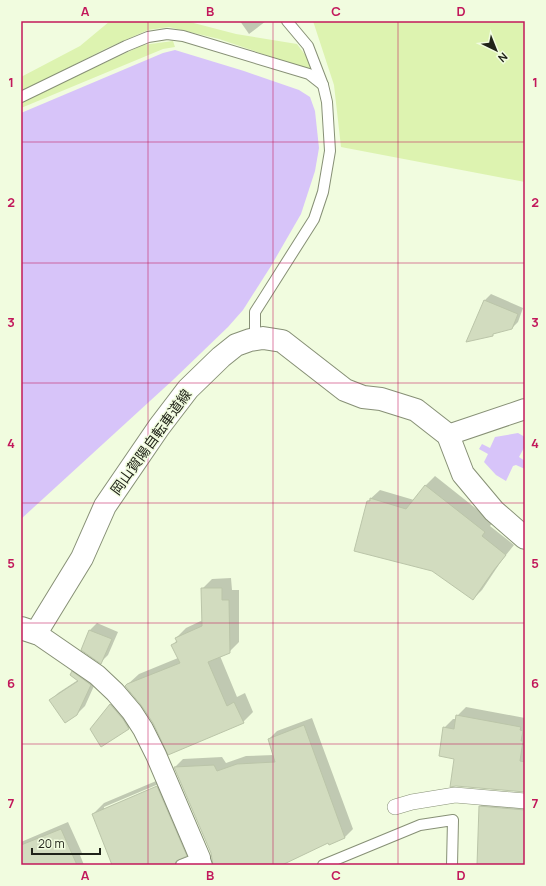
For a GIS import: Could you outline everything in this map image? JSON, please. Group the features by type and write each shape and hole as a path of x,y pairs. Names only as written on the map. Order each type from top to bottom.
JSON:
{"main road":[{"name":"岡山賀陽自転車道線","path":"28,631 82,558 105,506 159,427 188,389 221,357 236,345 263,338 282,341 346,390 363,397 381,399 416,410 448,435"},
{"path":"448,435 463,474 494,511 525,538"}],"street":[{"path":"448,435 525,409"},
{"path":"28,631 97,675 115,692 132,712 143,729 156,755 203,861"},
{"path":"394,807 412,802 455,795 525,801"}],"lane":[{"path":"255,339 255,312 314,219 324,192 330,151 327,102 323,85 308,46 287,21"},
{"path":"21,97 148,36 167,34 183,36 309,74 323,85"},
{"path":"323,865 420,825 453,820 452,865"},
{"path":"181,865 203,861"}],"green space":[{"path":"110,21 186,21 236,34 297,44 306,56 313,71 219,39 169,27 148,30 107,48 21,92 21,77 80,46"},
{"path":"313,21 525,21 525,182 341,147 334,85"},
{"path":"173,41 175,47 163,49 21,108 21,102 143,45"}],"shaded area":[{"path":"175,50 299,90 310,97 315,111 319,148 315,171 301,214 271,266 243,310 228,327 174,379 21,519 21,113 163,53"},
{"path":"518,433 525,437 525,446 519,457 525,461 525,469 516,465 513,466 506,481 496,475 484,462 488,454 479,449 482,444 490,448 495,437"}],"building":[{"path":"484,300 518,314 512,329 493,334 493,336 466,342"},
{"path":"425,485 485,532 482,536 506,555 473,600 432,571 354,551 367,501 370,501 370,498 406,509"},
{"path":"201,588 222,588 222,600 229,600 230,653 208,662 227,706 234,702 244,723 168,755 153,723 141,705 125,686 180,663 171,645 177,642 175,638 202,626"},
{"path":"89,630 112,639 101,664 81,650"},
{"path":"72,671 91,685 77,715 65,723 49,700 78,681 70,675"},
{"path":"110,704 123,719 129,729 101,747 90,729"},
{"path":"456,715 521,727 520,730 523,731 521,741 523,741 520,761 525,762 525,792 456,786 450,787 454,759 439,756 443,727 454,729"},
{"path":"304,725 345,838 329,845 328,843 282,865 213,865 211,853 174,767 214,765 217,771 237,764 275,762 268,739"},
{"path":"157,786 187,856 176,861 175,865 112,865 92,814"},
{"path":"479,806 525,810 525,865 477,865"},
{"path":"61,829 77,865 21,865 21,845"}]}
